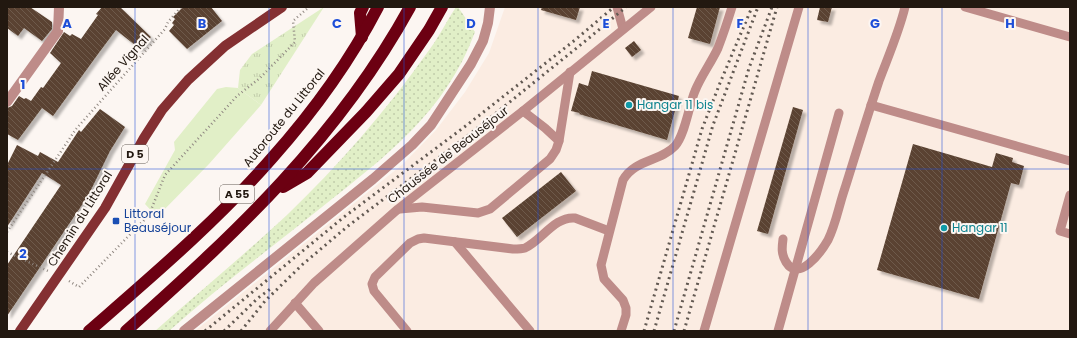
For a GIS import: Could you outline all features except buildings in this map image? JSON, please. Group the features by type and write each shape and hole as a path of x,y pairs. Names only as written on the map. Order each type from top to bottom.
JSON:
{"highway":[{"path":"362,37 360,13 363,7"},
{"name":"Autoroute du Littoral","path":"89,331 211,221 272,158 323,95 362,37 378,7"},
{"name":"A 55","path":"126,331 195,270 273,192 306,156 345,108 370,73 410,7"},
{"path":"273,192 307,173 366,112 399,74 429,30 442,7"}],"main road":[{"name":"Chemin du Littoral","path":"20,331 105,208 144,138 162,110 188,80 225,46 282,7"}],"street":[{"path":"7,102 58,31 59,7"},
{"path":"184,331 373,179 412,145 431,125 471,64 483,41 488,23 490,7"}],"lane":[{"path":"617,7 623,29"},
{"name":"Chaussée de Beauséjour","path":"270,331 314,283 398,209 523,111 651,7"},
{"path":"621,331 626,315 626,308 623,300 604,279 601,265 623,180 632,168 669,151 676,145 680,138 694,92 718,48 732,7"},
{"path":"704,331 798,7"},
{"path":"783,239 783,258 791,268 796,269 806,267 814,260 828,239 871,105 905,7"},
{"path":"965,7 1070,37"},
{"path":"398,209 422,207 478,213 490,209 550,159 556,150 559,141 570,72"},
{"path":"871,105 1070,161"},
{"path":"523,111 559,141"},
{"path":"778,331 839,113"},
{"path":"1070,195 1060,231 1070,234"},
{"path":"407,331 374,292 372,284 375,277 410,243 418,239 424,238 513,249 524,249 562,220 570,217 609,231"},
{"path":"455,242 530,331"},
{"path":"295,303 319,331"}],"path":[{"name":"Allée Vignal","path":"7,232 76,129 165,29 168,22 180,7"},
{"path":"7,252 79,287 149,215 165,174 237,96 260,78 295,42 293,21 309,7"}],"shaded area":[{"path":"505,7 1070,7 1070,331 195,331 403,164 436,130 465,92 489,53"}],"green space":[{"path":"324,7 261,105 238,88 240,70 252,54"},
{"path":"456,7 458,7 475,32 462,61 447,86 430,110 411,131 369,170 225,283 169,331 155,331 271,230 343,158 411,75 431,48"},
{"path":"226,87 238,88 261,105 209,164 157,217 145,204 175,150 174,142 217,89"}],"railway":[{"path":"205,331 344,217 467,125 575,40 614,7"},
{"path":"241,331 265,301 303,264 348,226 470,134 626,7"},
{"path":"644,331 702,129 752,7"},
{"path":"654,331 713,125 758,7"},
{"path":"674,331 749,68 772,7"},
{"path":"684,331 777,7"},
{"path":"224,331 258,298 273,287"}],"place":[{"name":"Hangar 11 bis","path":"629,105"},
{"name":"Littoral Beauséjour","path":"116,221"},
{"name":"Hangar 11","path":"944,228"}]}
